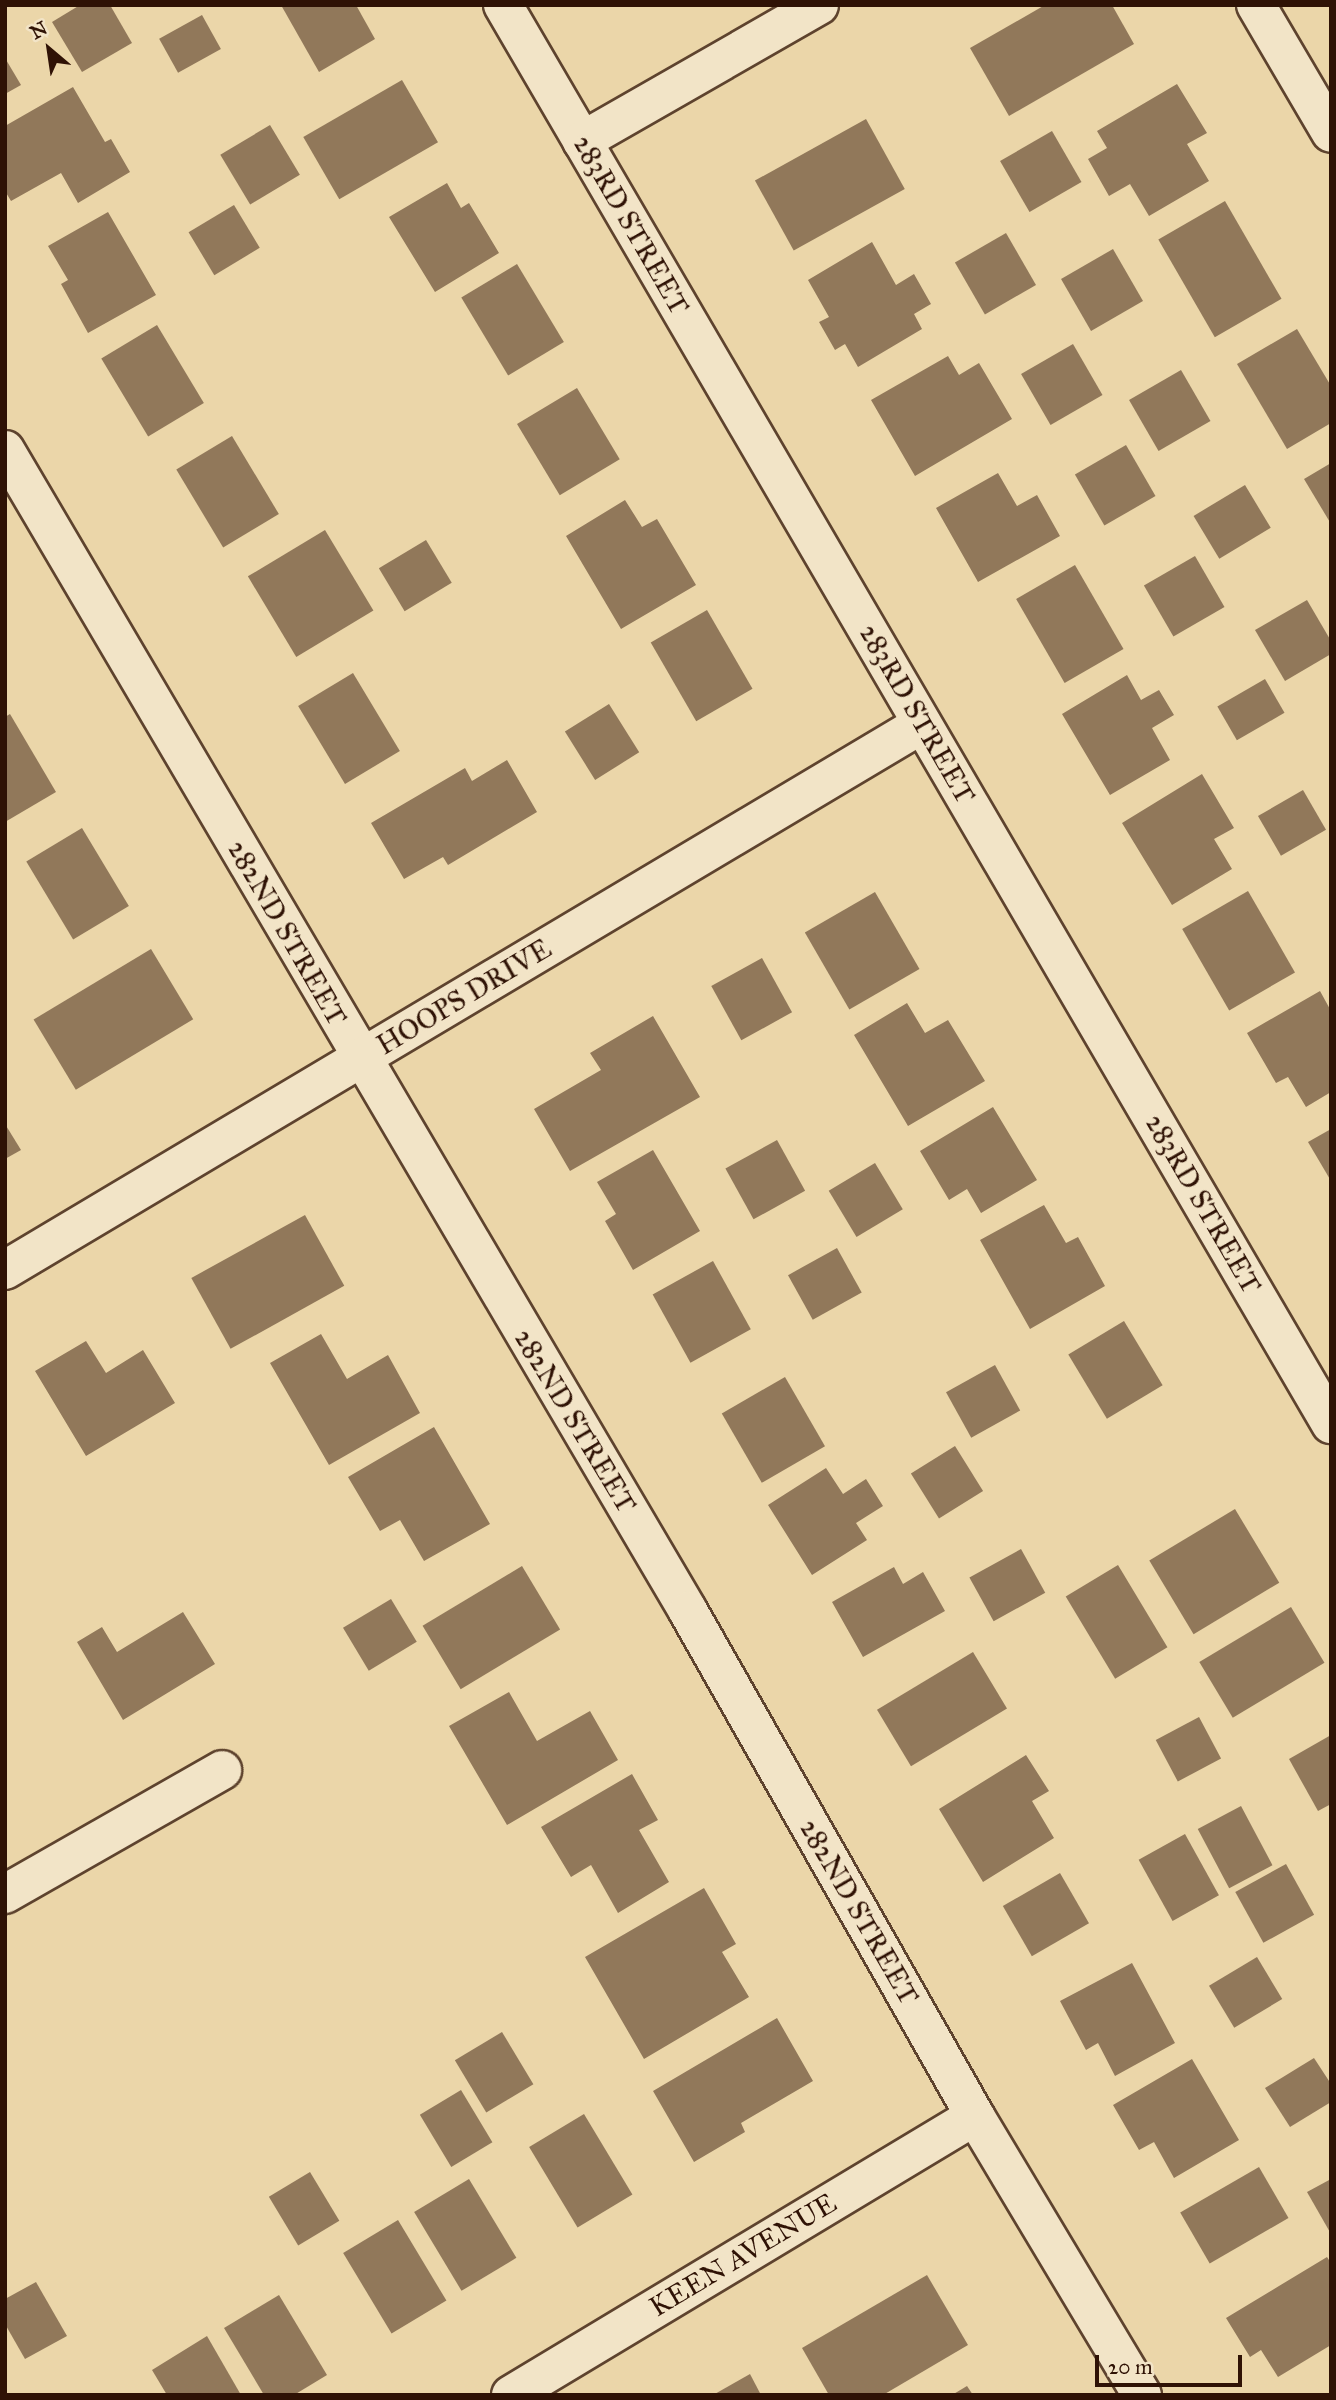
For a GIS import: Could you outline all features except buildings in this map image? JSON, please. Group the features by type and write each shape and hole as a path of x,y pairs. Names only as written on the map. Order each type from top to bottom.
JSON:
{"street":[{"name":"283RD STREET","path":"503,5 1331,1423"},
{"path":"582,141 819,5"},
{"path":"1256,5 1331,133"},
{"name":"282ND STREET","path":"5,450 360,1058 688,1611 975,2116 1142,2395"},
{"name":"HOOPS DRIVE","path":"5,1270 922,724"},
{"path":"5,1894 222,1770"},
{"name":"KEEN AVENUE","path":"511,2395 975,2116"}]}
